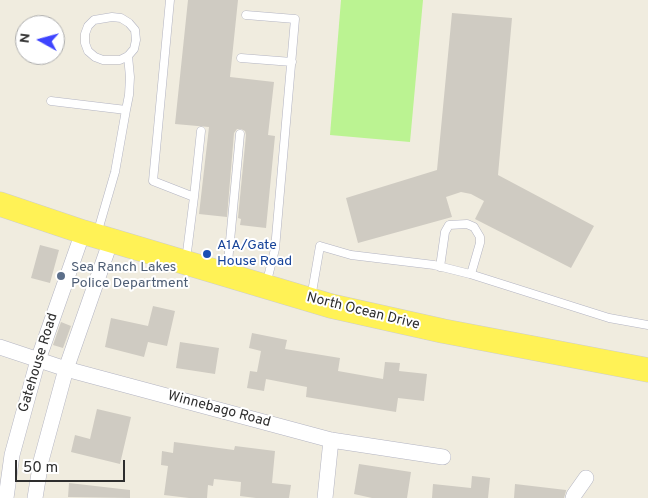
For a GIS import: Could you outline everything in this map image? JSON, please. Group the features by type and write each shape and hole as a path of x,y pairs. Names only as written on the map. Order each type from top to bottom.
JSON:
{"main road":[{"name":"North Ocean Drive","path":"0,204 97,236 310,300 443,331 648,370"}],"street":[{"name":"Gatehouse Road","path":"6,498 12,455 38,360 97,236"},
{"name":"Gatehouse Road","path":"36,498 41,461 66,369 97,236"},
{"name":"Winnebago Road","path":"0,346 66,369 331,440 443,457"},
{"path":"325,498 331,440"},
{"path":"573,498 586,478"}],"lane":[{"path":"170,0 153,181 194,197"},
{"path":"246,15 295,19 276,249 266,287"},
{"path":"97,236 115,172 130,95 128,56 134,49 136,40 135,30 121,18 100,18 94,20 88,26 85,34 85,43 88,51 95,57 102,60 120,60 128,56"},
{"path":"241,58 292,62"},
{"path":"51,101 126,110"},
{"path":"186,262 201,131"},
{"path":"227,275 240,134"},
{"path":"440,267 445,232 449,225 467,224 474,227 480,236 479,250 472,274"},
{"path":"310,300 320,246 351,255 440,267 472,274 609,318 648,324"}],"green space":[{"path":"341,0 423,0 410,142 330,135"}],"building":[{"path":"188,0 238,0 230,77 274,82 268,135 275,136 266,228 240,225 241,219 238,218 246,135 245,131 241,129 237,129 234,133 227,217 199,214 209,127 175,124"},
{"path":"452,13 512,18 498,175 594,226 571,268 475,219 484,201 471,194 461,192 446,197 452,217 358,243 346,198 437,170"},
{"path":"40,245 59,250 50,283 31,278"},
{"path":"153,306 175,311 167,346 148,342 144,357 105,347 111,318 148,326"},
{"path":"61,322 71,326 63,348 53,345"},
{"path":"252,333 287,340 285,349 340,358 338,371 383,379 385,362 400,363 399,371 427,374 424,401 398,398 396,412 306,397 307,387 266,379 264,391 247,388 250,371 257,372 261,351 249,348"},
{"path":"180,342 219,348 215,374 176,368"},
{"path":"97,409 131,417 120,464 71,452 75,435 90,439"},
{"path":"174,442 234,450 235,446 275,451 272,483 291,485 289,498 240,496 241,482 214,479 213,486 208,485 207,498 164,495 168,466 161,465 162,451 173,453"},
{"path":"359,464 411,472 407,498 372,498 354,494"},
{"path":"472,476 490,478 488,498 432,498 433,484 471,488"},
{"path":"69,483 130,490 130,498 68,497"},
{"path":"515,484 566,491 564,498 514,498"}],"place":[{"name":"A1A/Gate House Road","path":"207,254"},
{"name":"Sea Ranch Lakes Police Department","path":"61,276"}]}
